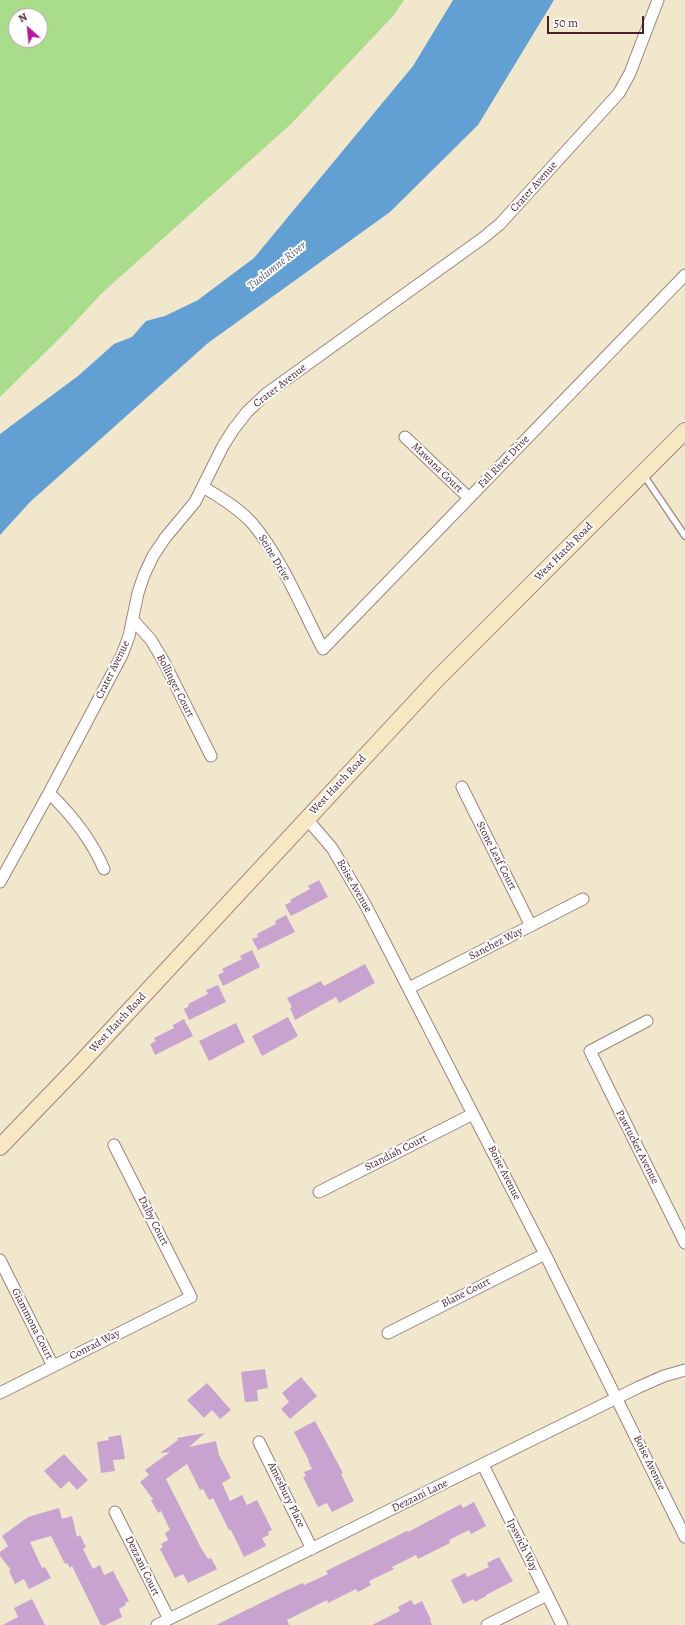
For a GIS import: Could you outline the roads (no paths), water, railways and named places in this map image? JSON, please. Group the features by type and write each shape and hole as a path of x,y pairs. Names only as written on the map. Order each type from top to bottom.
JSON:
{"main road":[{"name":"West Hatch Road","path":"0,1147 82,1061 436,679 685,431"}],"street":[{"name":"Crater Avenue","path":"0,882 122,655 133,620 138,593 144,575 153,556 165,538 195,502 223,446 233,430 247,412 266,394 483,238 500,224 618,93 630,73 658,0"},
{"name":"Fall River Drive","path":"323,649 685,275"},
{"name":"Mawana Court","path":"405,437 469,498"},
{"name":"Seine Drive","path":"203,487 222,498 241,513 267,543 323,649"},
{"name":"Bollinger Court","path":"133,620 151,640 164,662 211,756"},
{"name":"Stone Leaf Court","path":"462,787 531,926"},
{"path":"49,793 68,811 81,828 97,852 104,870"},
{"name":"Boise Avenue","path":"307,819 332,848 409,988 617,1398 685,1537"},
{"name":"Sanchez Way","path":"409,988 583,899"},
{"name":"Pawtucket Avenue","path":"647,1021 590,1051 685,1243"},
{"name":"Standish Court","path":"319,1192 473,1114"},
{"name":"Dalby Court","path":"114,1145 191,1297"},
{"name":"Blane Court","path":"388,1333 544,1254"},
{"name":"Giammona Court","path":"0,1260 53,1366"},
{"name":"Conrad Way","path":"0,1393 191,1297"},
{"name":"Dezzani Lane","path":"157,1625 617,1398 664,1376 685,1370"},
{"name":"Amesbury Place","path":"259,1442 312,1549"},
{"name":"Ipswich Way","path":"483,1465 562,1625"},
{"name":"Dezzani Court","path":"115,1512 169,1619"},
{"path":"487,1625 547,1595"}],"lane":[{"path":"642,474 685,536"}],"water":[{"name":"Tuolumne River","path":"453,0 554,0 478,125 390,212 208,343 30,502 0,535 0,434 78,376 114,344 132,337 146,321 165,316 198,300 254,258 413,66"}]}
